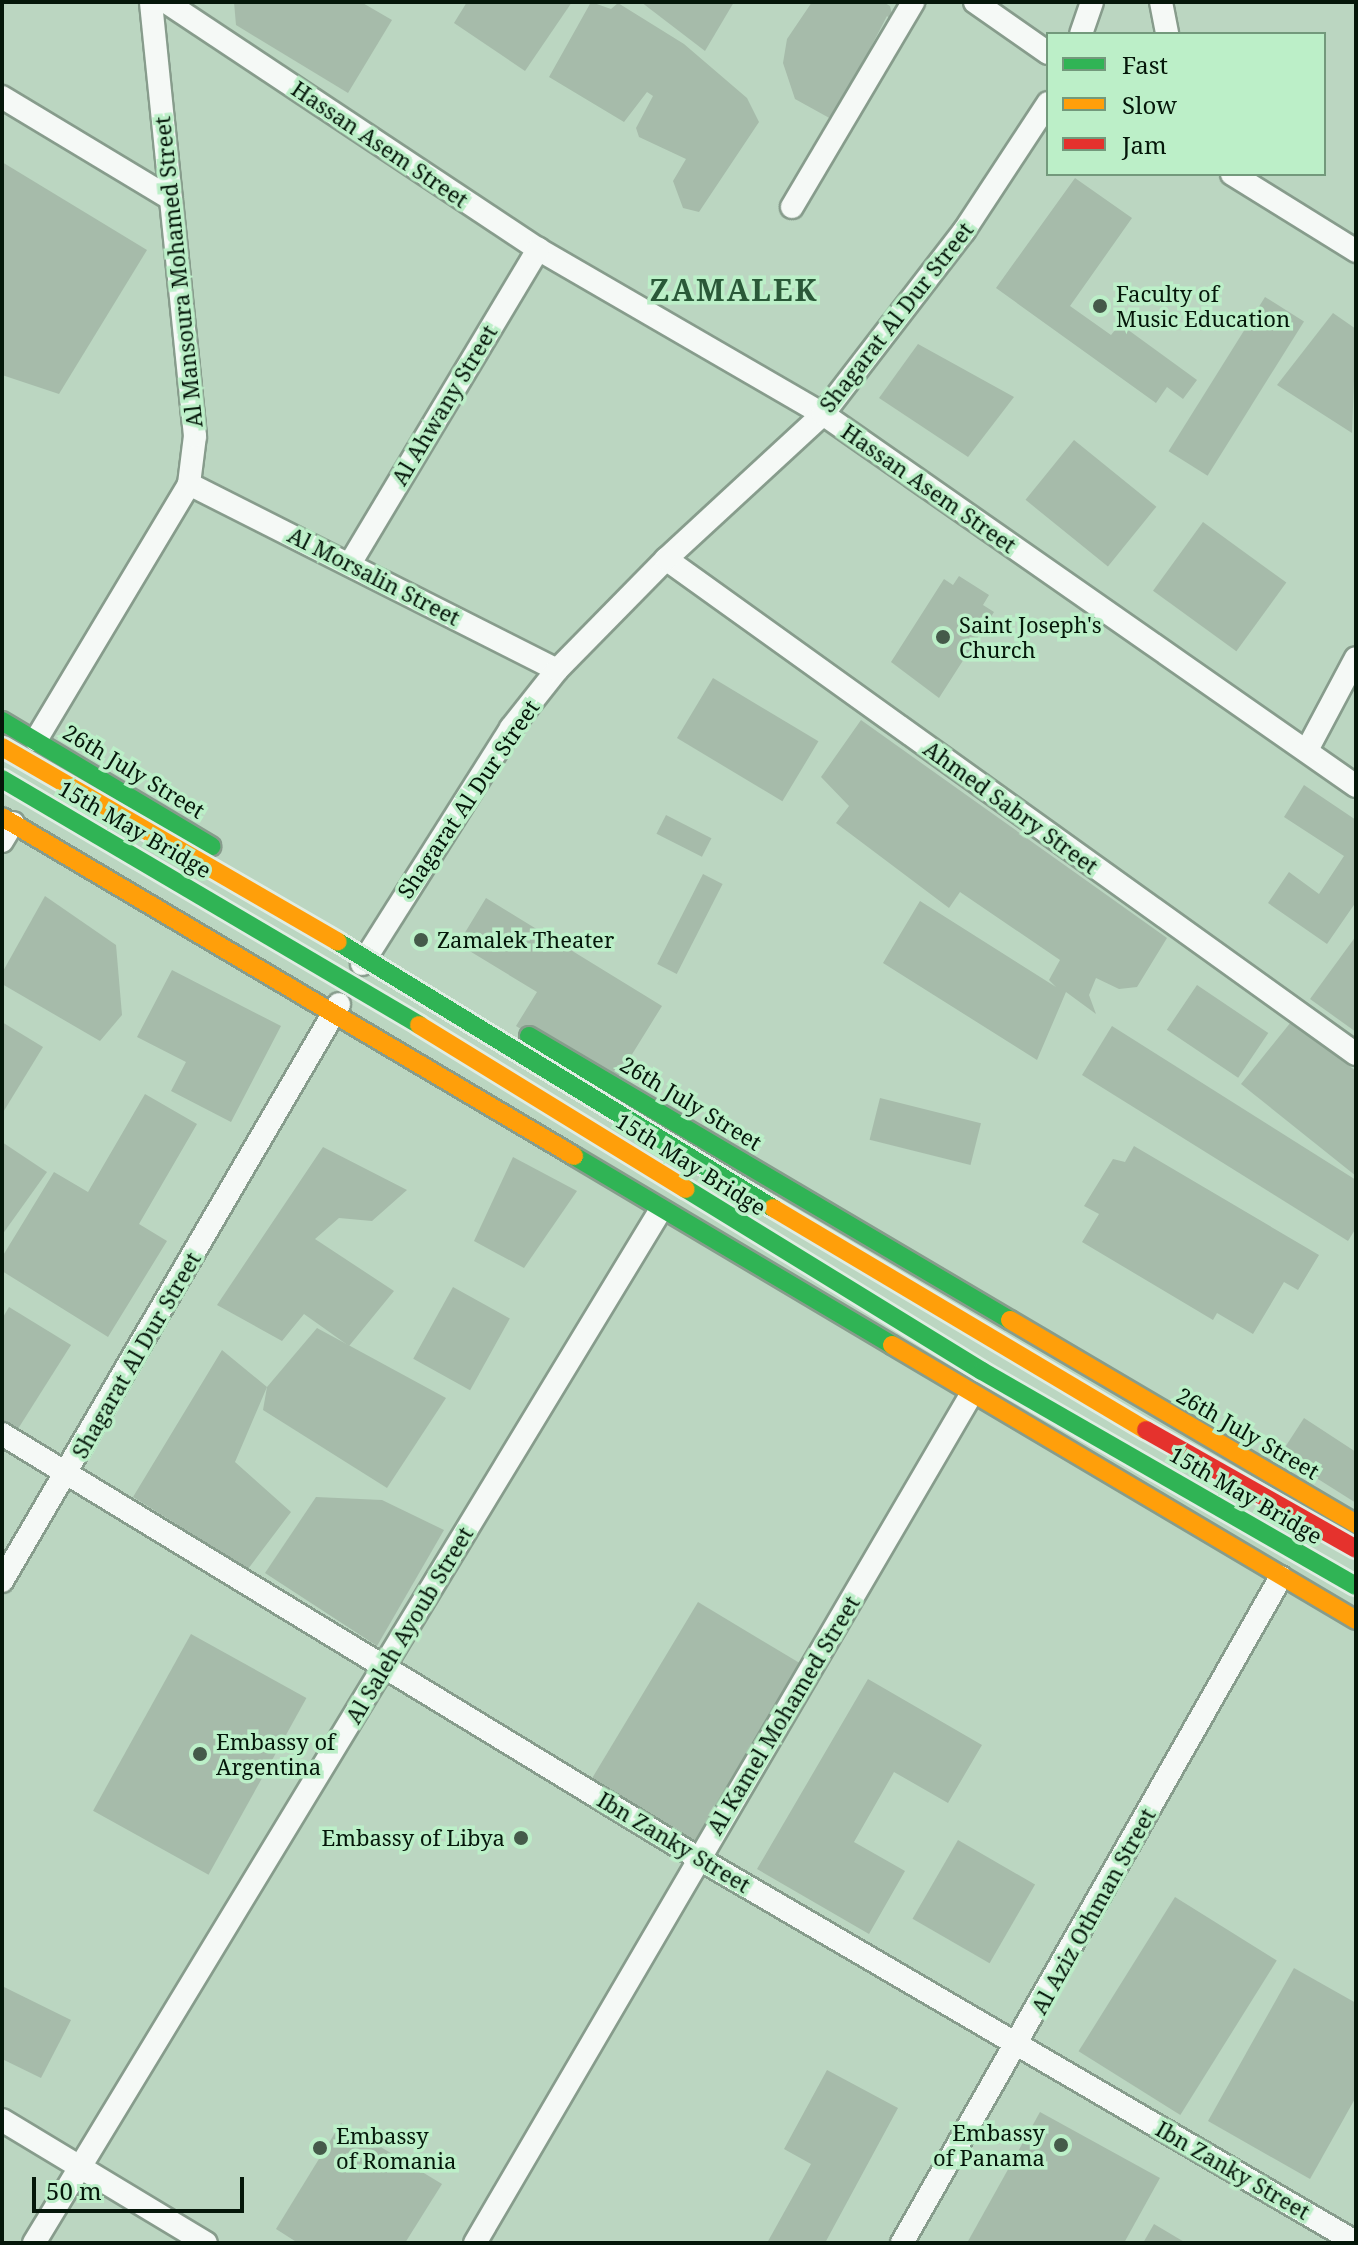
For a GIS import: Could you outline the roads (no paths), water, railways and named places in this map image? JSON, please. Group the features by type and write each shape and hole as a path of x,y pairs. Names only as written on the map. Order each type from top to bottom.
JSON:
{"main road":[{"name":"26th July Street","path":"2,721 373,944 1356,1524"},
{"name":"15th May Bridge","path":"2,747 359,954 993,1343 1356,1549"},
{"name":"15th May Bridge","path":"2,779 348,981 982,1371 1356,1586"},
{"path":"6,827 335,1013 660,1211 1356,1620"}],"street":[{"name":"Al Mansoura Mohamed Street","path":"36,740 189,484 195,436 151,2"},
{"name":"Hassan Asem Street","path":"166,2 538,249 823,414 1356,786"},
{"path":"792,207 913,2"},
{"path":"975,2 1046,52"},
{"path":"1082,32 1092,2"},
{"path":"1153,2 1157,32"},
{"path":"1161,2 1167,32"},
{"path":"2,97 171,199"},
{"name":"Shagarat Al Dur Street","path":"2,1581 68,1474 373,944 511,728 557,670 666,559 823,414 964,231 1046,106"},
{"path":"1235,176 1356,251"},
{"name":"Al Ahwany Street","path":"351,562 538,249"},
{"name":"Al Morsalin Street","path":"189,484 351,562 557,670"},
{"name":"Ahmed Sabry Street","path":"666,559 1356,1054"},
{"path":"1307,750 1356,658"},
{"name":"Al Saleh Ayoub Street","path":"34,2243 660,1211"},
{"name":"Al Kamel Mohamed Street","path":"475,2243 971,1395"},
{"name":"Ibn Zanky Street","path":"2,1434 698,1858 1353,2239"},
{"name":"Al Aziz Othman Street","path":"902,2243 1281,1577"},
{"path":"2,2120 206,2243"}],"place":[{"name":"Faculty of Music Education","path":"1100,306"},
{"name":"Saint Joseph's Church","path":"943,637"},
{"name":"Zamalek Theater","path":"421,940"},
{"name":"Embassy of Argentina","path":"200,1754"},
{"name":"Embassy of Libya","path":"521,1838"},
{"name":"Embassy of Panama","path":"1061,2145"},
{"name":"Embassy of Romania","path":"320,2148"}],"district":[{"name":"ZAMALEK","path":"734,290"}]}
